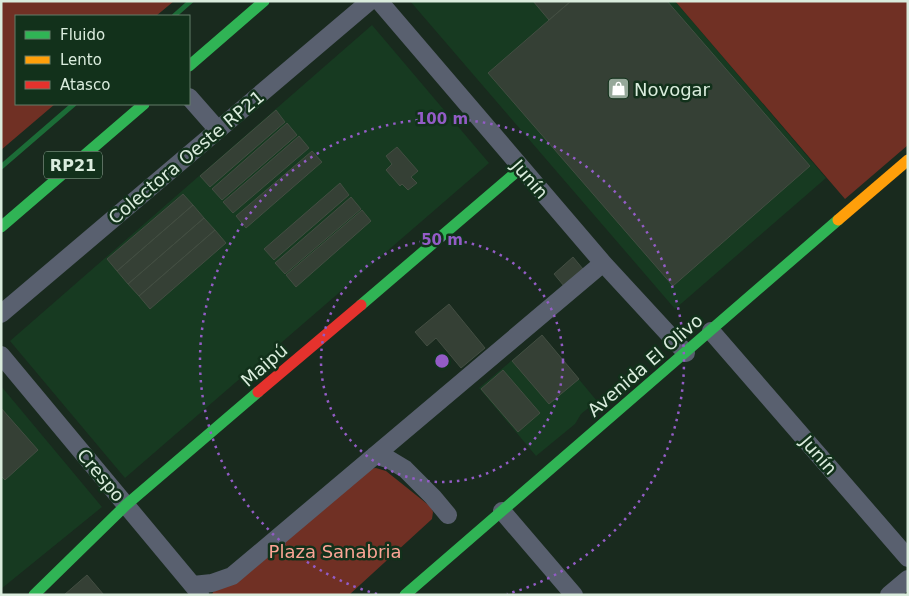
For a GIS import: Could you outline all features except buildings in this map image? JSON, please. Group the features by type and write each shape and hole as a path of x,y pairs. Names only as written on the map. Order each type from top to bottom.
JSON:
{"street":[{"path":"190,65 264,1"},
{"name":"Colectora Oeste RP21","path":"1,314 370,1"},
{"name":"Junín","path":"379,1 603,263 686,353"},
{"path":"190,99 218,130"},
{"name":"RP21","path":"1,227 143,105"},
{"name":"Avenida El Olivo","path":"405,595 908,160"},
{"name":"Maipú","path":"34,595 126,505 521,168"},
{"path":"196,590 232,576 603,263"},
{"name":"Junín","path":"712,331 908,558"},
{"name":"Crespo","path":"1,355 196,590"},
{"path":"375,455 390,460 405,469 448,515"},
{"path":"502,511 574,595"},
{"path":"889,595 908,579"}],"shaded area":[{"name":"Novogar","path":"410,1 675,1 826,178 675,309"},
{"path":"372,25 489,163 125,478 10,341"},
{"path":"542,335 597,401 581,414 575,424 536,456 479,388"},
{"path":"1,386 102,507 1,589"}],"green space":[{"path":"1,1 174,1 157,15 15,15 15,105 54,105 1,150"},
{"path":"675,1 908,1 908,145 845,199"},
{"name":"Plaza Sanabria","path":"376,468 386,471 431,507 433,512 432,519 349,595 212,595 213,592 368,469"}],"waterway":[{"path":"175,15 191,1"},
{"path":"1,167 73,105"}],"traffic: fast":[{"path":"190,65 264,1"},
{"path":"1,227 143,105"},
{"path":"361,305 521,168"},
{"path":"405,595 838,220"},
{"path":"34,595 126,505 258,392"}],"traffic: slow":[{"path":"838,220 908,160"}],"traffic: jam":[{"path":"258,392 361,305"}],"place":[{"name":"Novogar","path":"618,89"}]}
